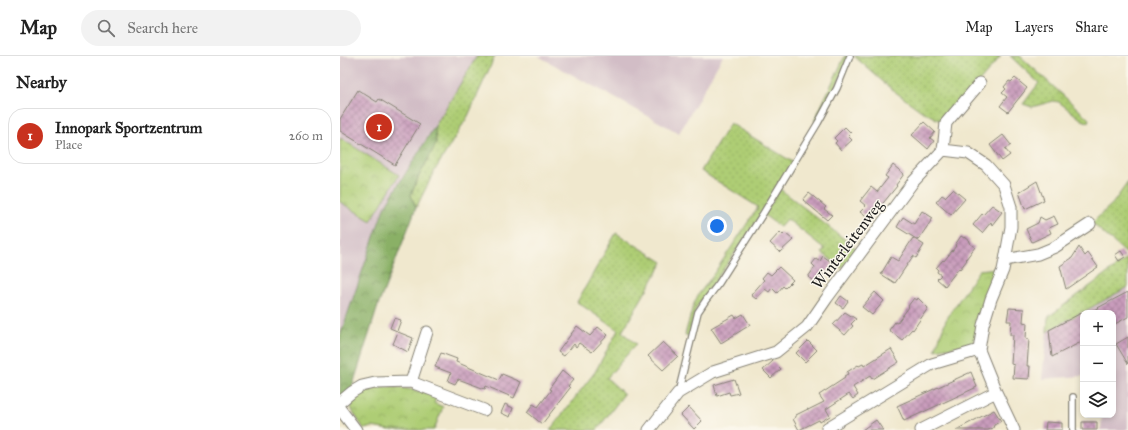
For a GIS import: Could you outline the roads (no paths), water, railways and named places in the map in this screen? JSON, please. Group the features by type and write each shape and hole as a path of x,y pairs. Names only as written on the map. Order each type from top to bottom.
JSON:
{"street":[{"path":"980,83 946,123 942,150 968,153 986,165 1004,185 1012,207 1011,227 1003,270 991,299 983,325 979,350 996,392 1014,430"},
{"name":"Winterleitenweg","path":"649,430 678,393 713,372 776,352 807,327 913,182 942,150"},
{"path":"1005,260 1038,254 1055,247 1090,224"},
{"path":"411,382 427,332"},
{"path":"827,428 932,364 979,350"},
{"path":"340,402 362,386 375,383 411,382 484,410"},
{"path":"921,430 996,392"},
{"path":"340,409 356,430"}],"lane":[{"path":"678,393 698,312 719,283 795,162 837,88 850,56"},
{"path":"1073,397 1073,430"}],"place":[{"name":"Innopark Sportzentrum","path":"379,127"}]}
